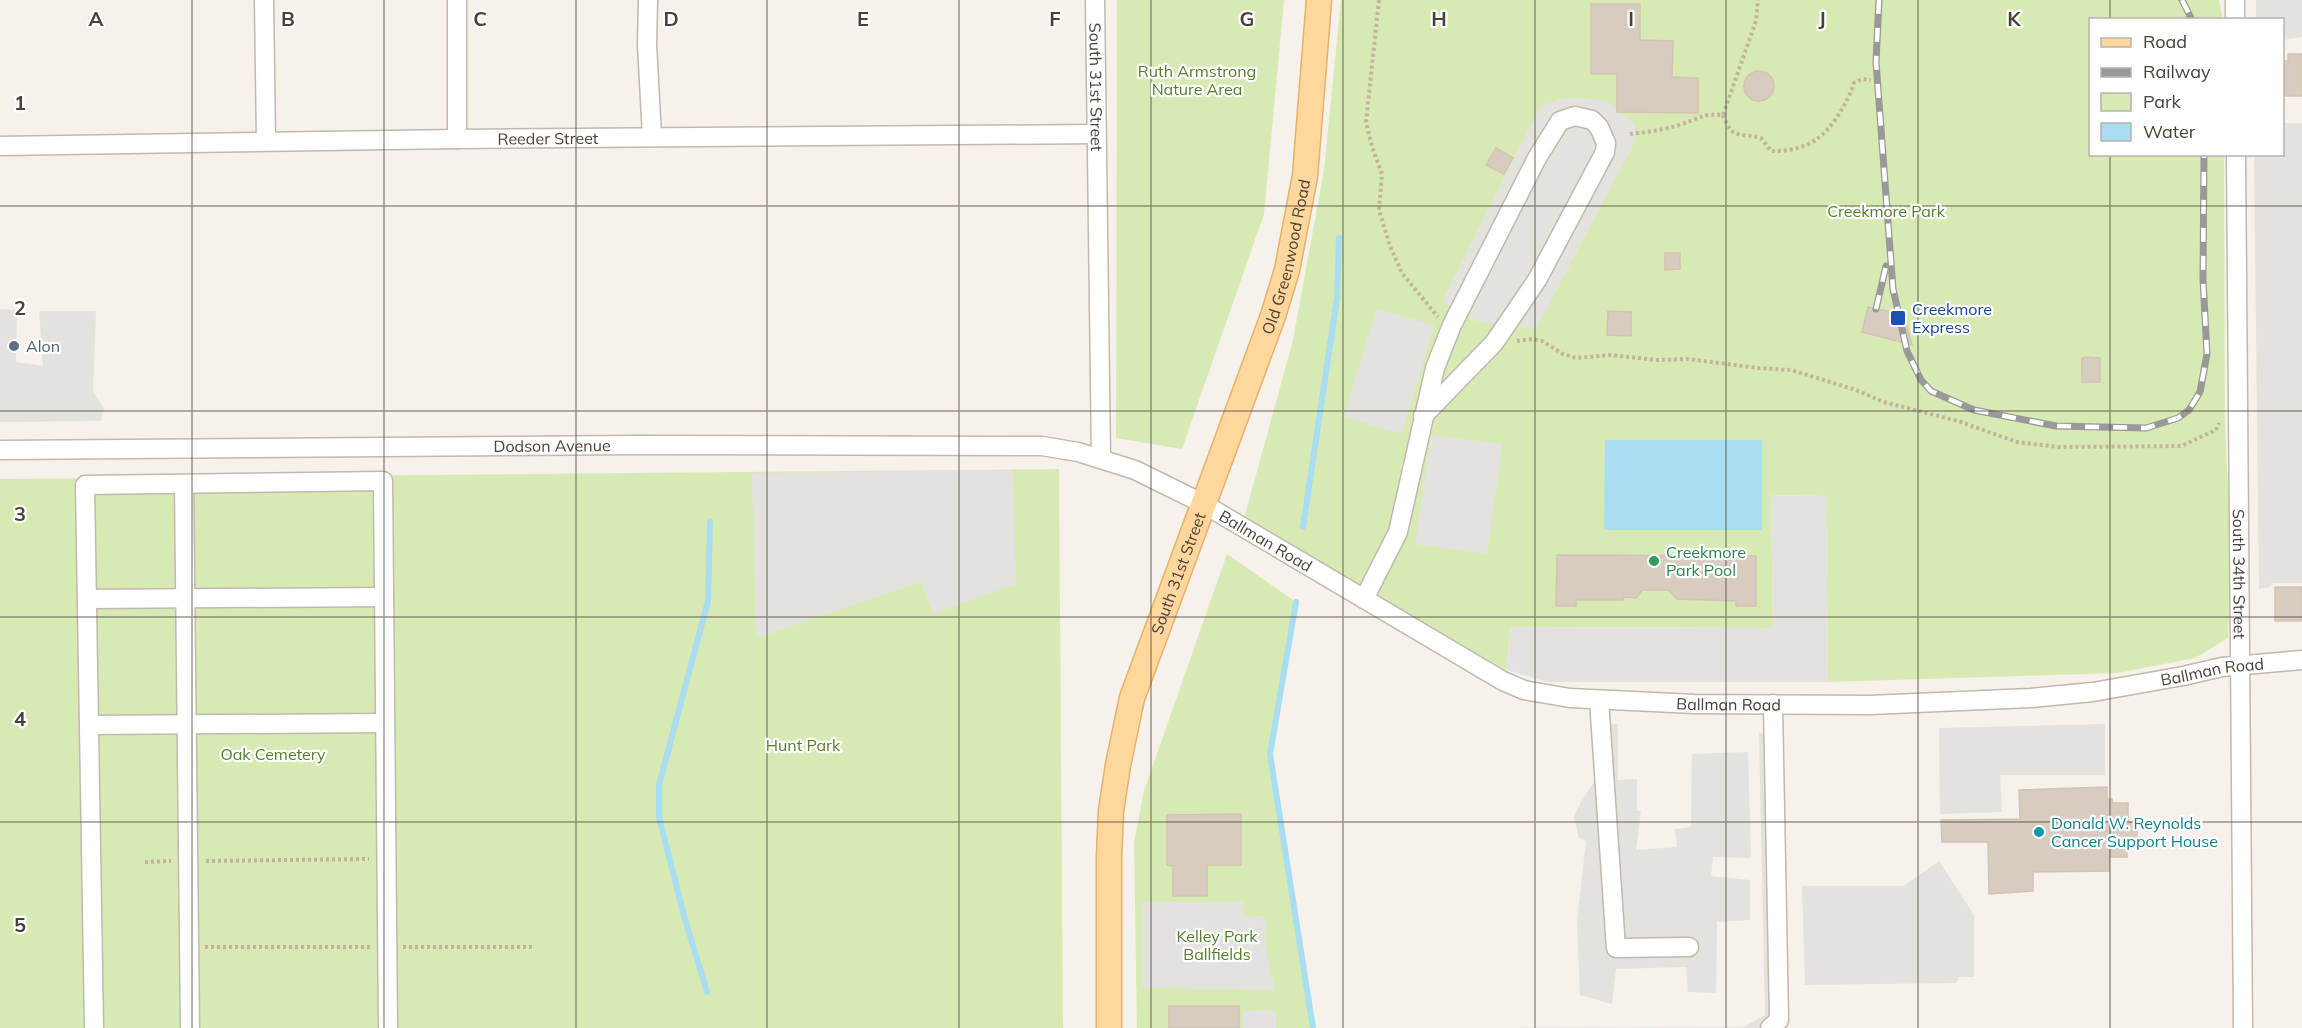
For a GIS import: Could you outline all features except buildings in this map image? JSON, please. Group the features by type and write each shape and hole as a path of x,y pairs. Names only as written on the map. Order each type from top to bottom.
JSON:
{"main road":[{"name":"Old Greenwood Road","path":"1202,503 1273,316 1287,270 1305,176 1319,0"},
{"name":"South 31st Street","path":"1109,1028 1109,857 1118,765 1138,678 1202,503"}],"street":[{"path":"264,0 266,141"},
{"path":"457,0 457,139"},
{"path":"648,0 648,67 652,137"},
{"name":"South 31st Street","path":"1095,0 1101,458 1135,470 1202,503"},
{"path":"2235,0 2235,18"},
{"path":"1364,598 1398,532 1423,416 1435,368 1452,326 1537,158 1560,121 1575,117 1592,120 1604,134 1605,152 1537,280 1494,343 1423,416"},
{"name":"Reeder Street","path":"0,146 266,141 1096,134"},
{"name":"South 34th Street","path":"2236,156 2243,1028"},
{"name":"Dodson Avenue","path":"0,450 623,445 1017,445 1069,450 1101,458"},
{"path":"94,1028 85,485 383,481 388,1028"},
{"path":"184,484 190,1028"},
{"name":"Ballman Road","path":"1202,503 1503,681 1524,690 1569,698 1694,704 1870,705 2031,698 2092,692 2222,667 2302,660"},
{"path":"87,599 384,597"},
{"path":"1599,700 1616,948 1689,948"},
{"path":"1770,1028 1779,1020 1773,704"},
{"path":"89,724 385,723"}],"path":[{"path":"1380,0 1366,122 1382,174 1379,210 1390,246 1402,273 1438,317"},
{"path":"1758,0 1756,21 1723,115 1728,128 1734,133 1761,138 1771,152 1787,152 1818,139 1849,100 1854,84 1862,80 1871,80"},
{"path":"1630,134 1657,131 1683,124 1706,114 1723,115"},
{"path":"1509,343 1532,339 1542,340 1563,354 1576,358 1610,355 1657,360 1688,359 1791,370 1856,390 1884,402 1958,421 2017,442 2058,447 2181,446 2216,430 2223,414"},
{"path":"145,861 387,858"},
{"path":"189,947 535,947"}],"green space":[{"name":"Ruth Armstrong Nature Area","path":"1117,0 1284,0 1264,214 1182,449 1116,438"},
{"name":"Creekmore Park","path":"1341,0 2219,0 2223,18 2089,18 2089,156 2224,156 2225,423 2231,555 2228,638 2195,658 2118,673 1828,682 1826,496 1771,495 1773,628 1511,627 1506,670 1242,526 1293,340 1324,170"},
{"path":"1059,469 1063,1028 0,1028 0,479"},
{"name":"Kelley Park Ballfields","path":"1227,554 1296,602 1270,754 1313,1028 1137,1028 1134,843 1144,791"}],"shaded area":[{"path":"2256,0 2302,0 2302,37 2284,40 2284,18 2256,18"},
{"path":"1559,99 1605,100 1621,112 1635,125 1636,140 1536,329 1476,321 1442,301 1540,107"},
{"path":"2284,123 2302,123 2302,583 2272,583 2271,587 2259,589 2254,156 2284,156"},
{"path":"0,309 17,310 16,362 43,366 39,311 96,311 93,392 104,408 101,421 0,422"},
{"path":"1376,309 1434,325 1402,434 1344,417"},
{"path":"1431,435 1502,444 1487,554 1415,544"},
{"path":"1013,470 1016,584 933,614 921,582 756,638 752,473"},
{"path":"1771,495 1826,496 1828,682 1547,682 1506,670 1511,627 1773,628"},
{"path":"1618,724 1618,780 1637,779 1637,811 1641,811 1636,850 1677,847 1675,829 1691,827 1692,754 1748,752 1751,858 1713,857 1711,876 1750,880 1750,920 1717,922 1716,993 1688,992 1686,967 1616,969 1612,1004 1580,995 1577,921 1586,841 1579,838 1574,817 1594,782 1596,725"},
{"path":"2105,724 2105,775 2000,775 2002,812 1940,814 1939,728"},
{"path":"1781,732 1776,1028 1476,1028 1743,1027 1765,1015 1759,733"},
{"path":"1939,861 1974,915 1974,977 1959,977 1956,983 1805,985 1802,886 1903,886"},
{"path":"1142,902 1243,902 1245,917 1265,916 1266,951 1275,990 1142,988"},
{"path":"1276,1010 1276,1028 1243,1028 1243,1011"}],"water":[{"path":"1605,440 1762,440 1762,530 1604,530"}],"waterway":[{"path":"1303,527 1337,298 1339,238"},
{"path":"707,992 684,916 659,817 659,785 708,601 710,522"},
{"path":"1296,602 1270,754 1313,1028"}],"railway":[{"path":"1879,0 1876,62 1893,289 1907,351 1921,380 1931,391 1974,410 2056,426 2146,428 2178,418 2189,410 2200,392 2207,354 2203,279 2204,156"},
{"path":"2182,0 2191,18"},
{"path":"1876,309 1886,266"}],"place":[{"name":"Creekmore Express","path":"1898,318"},
{"name":"Alon","path":"14,346"},
{"name":"Creekmore Park Pool","path":"1654,561"},
{"name":"Donald W. Reynolds Cancer Support House","path":"2039,832"}],"park label":[{"name":"Hunt Park","path":"803,745"},
{"name":"Oak Cemetery","path":"273,754"}]}
